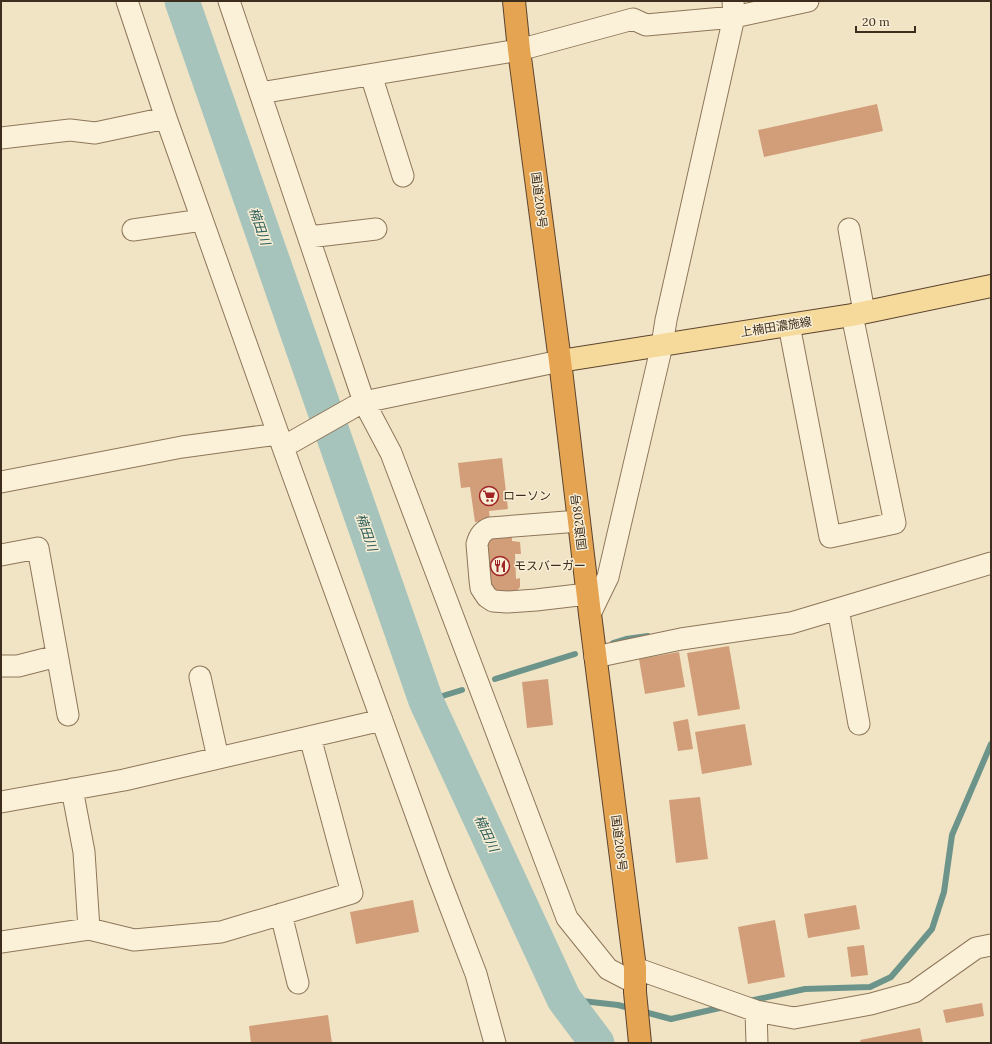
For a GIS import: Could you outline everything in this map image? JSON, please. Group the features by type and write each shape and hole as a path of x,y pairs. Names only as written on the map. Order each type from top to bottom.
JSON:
{"highway":[{"name":"国道208号","path":"514,1 519,50 560,361 635,981 640,1043"}],"main road":[{"name":"上楠田濃施線","path":"560,361 858,313 991,286"}],"street":[{"path":"127,1 202,220 283,439 438,875 476,974 495,1043"},
{"path":"229,1 309,237 361,403 391,453 567,918 608,969 635,981 756,1011 794,1018 871,1004 914,992 976,948 991,945"},
{"path":"260,93 519,50 633,19 646,25 734,9 808,1"},
{"path":"579,521 490,528 482,533 477,544 481,588 487,597 493,601 507,602 536,600 589,604 608,577 662,345 734,9"},
{"path":"371,75 403,176"},
{"path":"1,138 70,130 95,133 166,118"},
{"path":"133,230 202,220"},
{"path":"309,237 376,229"},
{"path":"789,325 830,537 895,524 858,313 848,229"},
{"path":"1,482 182,447 283,439 361,403 560,361"},
{"path":"1,555 38,548 68,715"},
{"path":"595,657 681,639 791,623 991,563"},
{"path":"838,609 859,724"},
{"path":"1,666 18,666 57,656"},
{"path":"200,677 218,758"},
{"path":"1,802 124,780 382,720"},
{"path":"1,942 89,929 134,940 221,932 352,893 310,737"},
{"path":"72,789 84,852 89,929"},
{"path":"281,914 298,983"},
{"path":"756,1011 757,1043"}],"building":[{"path":"877,104 883,131 764,157 758,130"},
{"path":"502,458 508,509 489,511 490,520 475,522 470,487 461,488 458,463"},
{"name":"モスバーガー","path":"512,533 512,541 520,542 521,554 515,554 516,579 520,578 520,587 516,592 488,590 485,539"},
{"path":"729,646 740,709 698,716 687,653"},
{"path":"679,652 685,687 645,694 639,659"},
{"path":"548,679 553,725 527,728 522,682"},
{"path":"688,719 693,749 678,751 673,722"},
{"path":"745,724 752,765 702,774 695,732"},
{"path":"700,797 708,859 676,863 669,800"},
{"path":"413,900 419,932 356,944 350,912"},
{"path":"856,905 860,929 808,938 804,914"},
{"path":"775,920 785,977 748,984 738,927"},
{"path":"864,945 868,975 851,977 847,947"},
{"path":"982,1003 984,1016 946,1023 943,1010"},
{"path":"328,1015 332,1043 251,1043 249,1026"},
{"path":"920,1028 923,1043 861,1043 860,1040"}],"waterway":[{"name":"楠田川","path":"182,1 426,701 564,999 597,1043"},
{"path":"613,643 626,639 648,636"},
{"path":"495,679 575,654"},
{"path":"426,701 462,690"},
{"path":"749,1001 805,989 870,987 891,977 932,929 944,892 952,835 991,744"},
{"path":"564,999 618,1005 671,1019 724,1007"}],"place":[{"name":"ローソン","path":"489,496"},
{"name":"モスバーガー","path":"500,566"}]}
